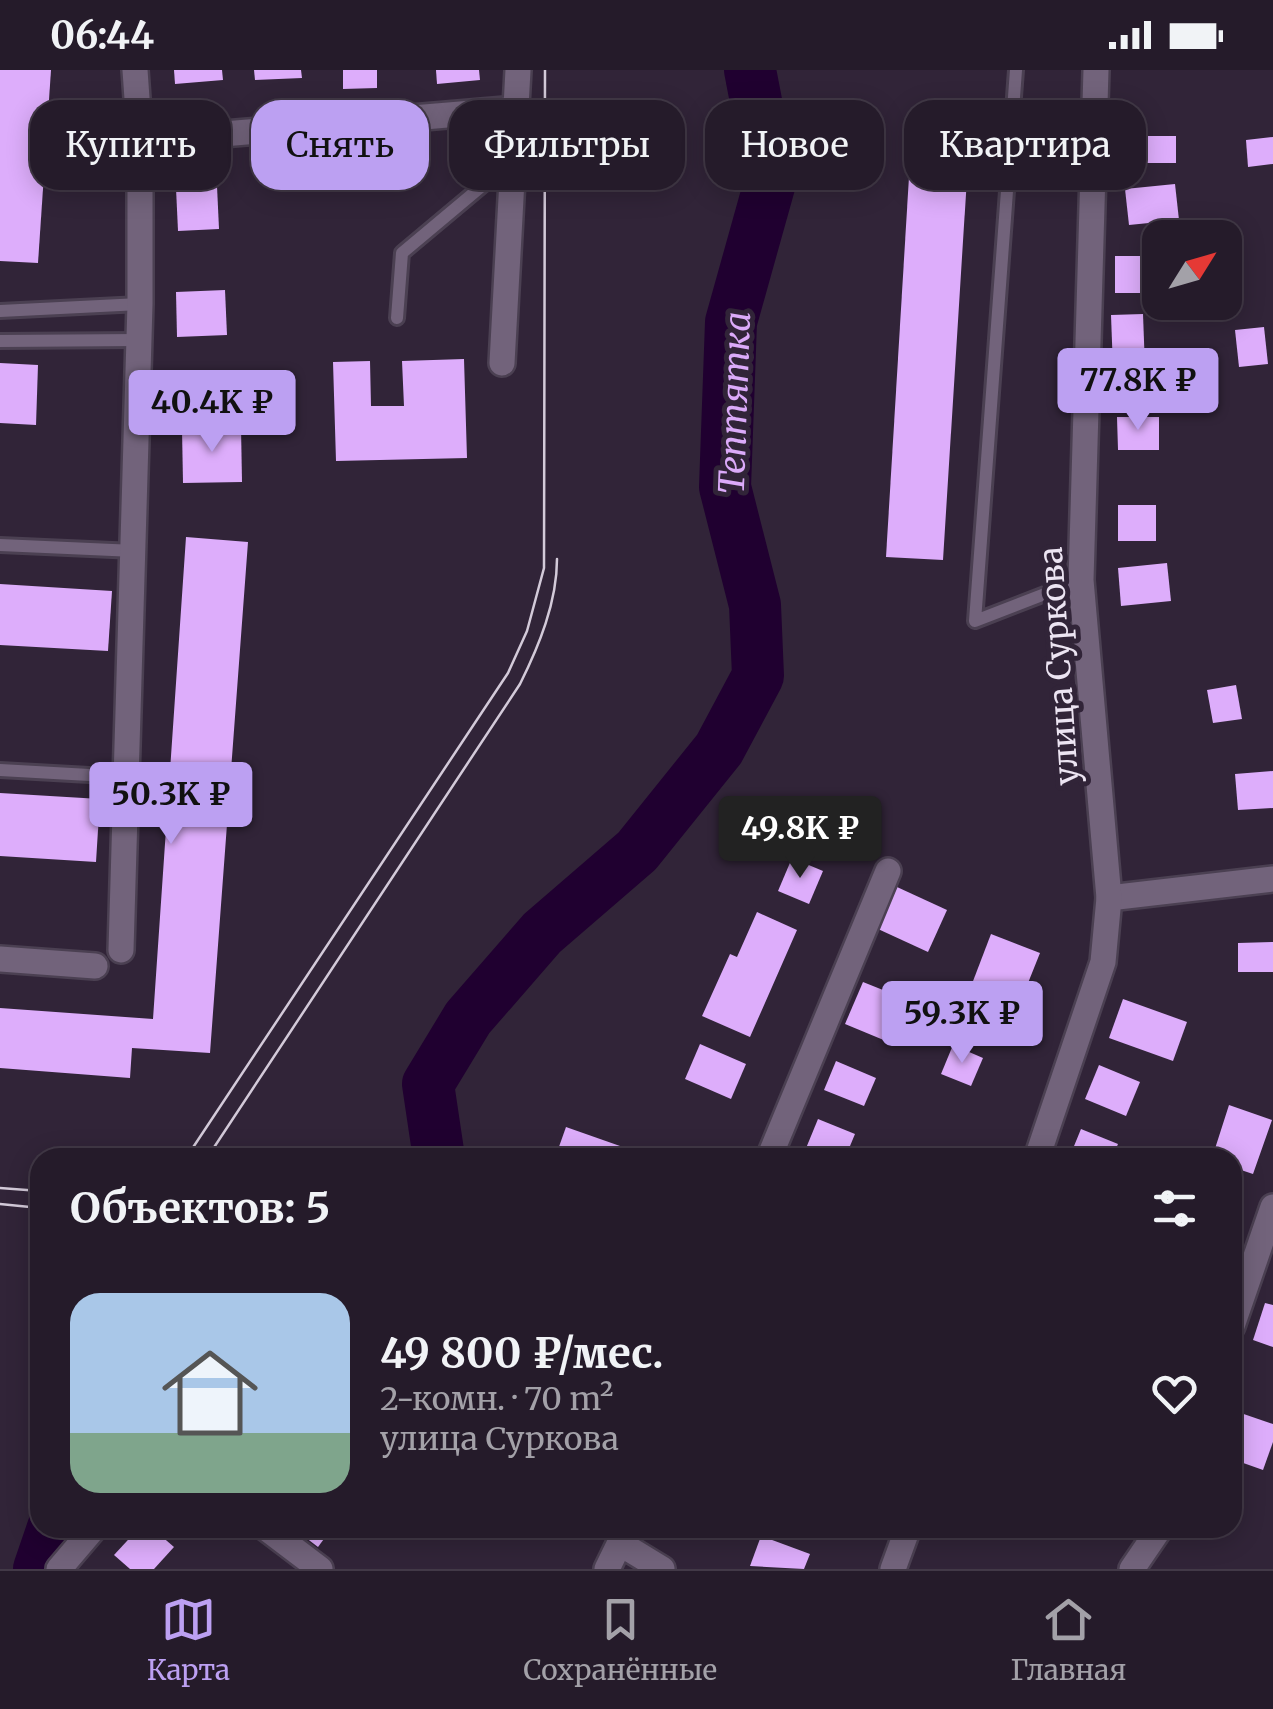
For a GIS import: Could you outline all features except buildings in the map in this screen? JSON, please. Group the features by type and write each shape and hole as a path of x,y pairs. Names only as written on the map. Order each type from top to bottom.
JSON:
{"street":[{"path":"136,70 138,100"},
{"path":"518,70 518,100"},
{"name":"улица Суркова","path":"1040,1148 1103,962 1109,898 1080,580 1096,70"},
{"path":"231,133 449,115"},
{"path":"121,950 135,551 140,190"},
{"path":"502,363 513,190"},
{"path":"772,1148 888,870"},
{"path":"1109,898 1273,879"},
{"path":"0,959 95,966"},
{"path":"1242,1297 1273,1207"},
{"path":"59,1569 85,1538"},
{"path":"279,1538 320,1569"},
{"path":"607,1569 623,1538"},
{"path":"626,1538 662,1569"},
{"path":"893,1569 904,1538"},
{"path":"1132,1569 1153,1538"}],"lane":[{"path":"1016,70 975,621 1080,580"},
{"path":"397,318 402,253 478,190"},
{"path":"0,310 140,304"},
{"path":"0,340 139,340"},
{"path":"0,545 135,551"},
{"path":"0,770 125,777"}],"waterway":[{"name":"Тептятка","path":"438,1148 428,1084 468,1018 542,933 637,851 719,749 758,676 755,605 725,487 731,322 771,179 750,70"},
{"name":"Тептятка","path":"39,1569 50,1538"}],"tram line":[{"path":"193,1148 508,673 527,631 544,568 545,70"},
{"path":"214,1148 520,684 546,623 557,559"},
{"path":"0,1188 30,1190"},
{"path":"0,1204 30,1207"}]}
